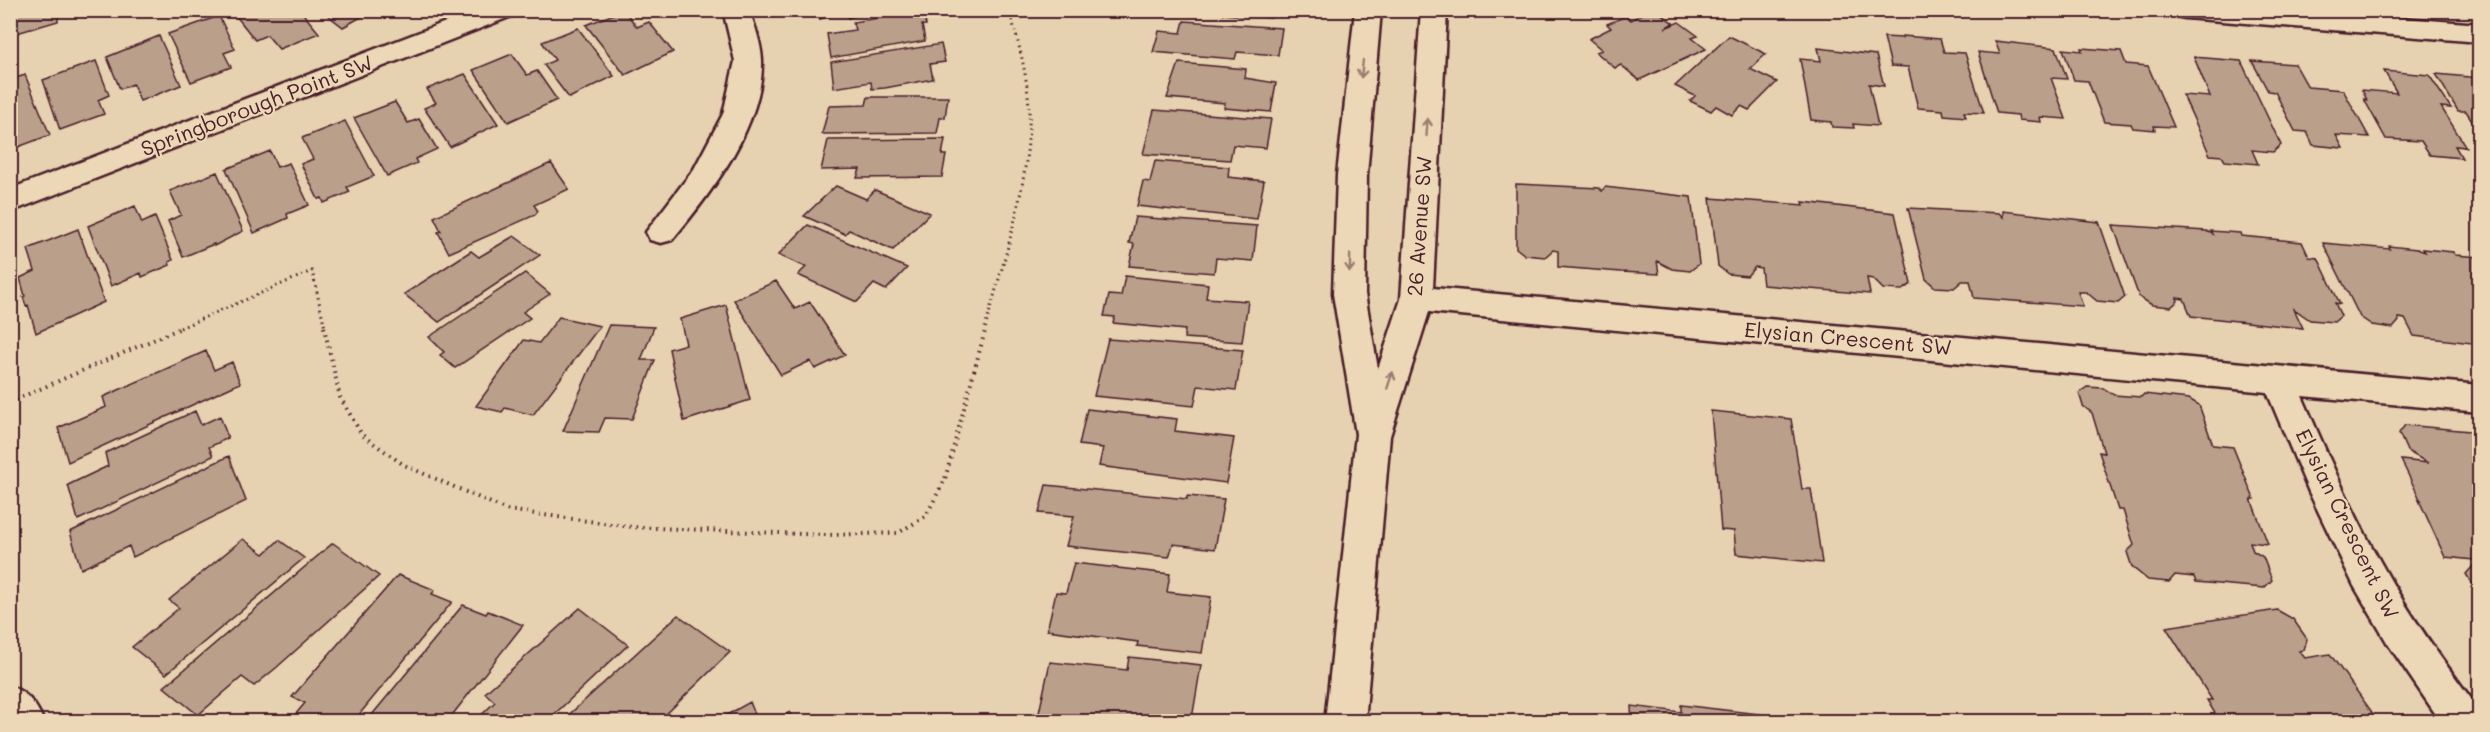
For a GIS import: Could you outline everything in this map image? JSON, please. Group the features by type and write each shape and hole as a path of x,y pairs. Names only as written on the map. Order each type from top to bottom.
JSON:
{"street":[{"name":"Springborough Point SW","path":"10,201 503,10"},
{"path":"661,232 693,197 737,117 748,67 746,40 736,10"},
{"name":"26 Avenue SW","path":"1368,10 1352,175 1349,294 1373,436"},
{"name":"26 Avenue SW","path":"1345,722 1373,436 1417,298 1434,10"},
{"path":"2185,10 2480,33"},
{"name":"Elysian Crescent SW","path":"1417,298 2480,399"},
{"name":"Elysian Crescent SW","path":"2279,380 2341,521 2381,599 2421,663 2465,722"},
{"path":"10,704 24,722"}],"path":[{"path":"10,402 312,271 340,397 362,435 404,465 507,510 609,524 826,535 898,533 926,516 945,479 1018,206 1029,126 1022,49 1009,10"}],"building":[{"path":"10,10 58,10 58,21 10,35"},
{"path":"235,10 300,10 319,33 279,49 267,35 255,40 233,12"},
{"path":"321,10 374,10 343,27"},
{"path":"624,10 637,27 649,22 673,52 625,75 586,25"},
{"path":"816,10 873,10 848,18 845,12 820,19"},
{"path":"1221,10 1272,10 1271,18 1223,14"},
{"path":"1650,10 1656,10 1673,23 1665,28 1679,22 1698,36 1692,38 1706,49 1639,80 1621,65 1615,68 1596,52 1602,50 1589,39 1611,28 1607,24 1626,16 1631,20"},
{"path":"923,11 926,25 922,25 925,41 831,58 827,34 855,30 853,22"},
{"path":"219,16 235,49 224,53 231,67 191,82 168,34"},
{"path":"1184,21 1282,28 1278,55 1237,52 1235,59 1153,52 1159,31 1181,33"},
{"path":"578,28 614,76 569,98 544,65 555,60 542,42"},
{"path":"159,36 181,85 140,101 133,84 120,89 107,57"},
{"path":"1729,36 1766,54 1750,69 1777,82 1749,110 1741,106 1732,115 1716,106 1711,111 1690,101 1695,96 1675,86"},
{"path":"1902,36 1940,39 1944,52 1965,53 1984,113 1964,112 1966,117 1944,115 1943,110 1918,108 1908,67 1891,66 1884,37 1902,38"},
{"path":"1995,41 2056,48 2067,79 2051,78 2066,119 2040,117 2041,122 2019,120 2018,115 1997,113 1978,52 2000,54"},
{"path":"941,44 945,62 930,64 933,79 885,88 872,89 871,82 834,88 831,62"},
{"path":"1818,48 1876,55 1884,86 1869,84 1878,126 1853,124 1854,128 1832,127 1831,122 1811,120 1800,59 1821,61"},
{"path":"2081,48 2121,51 2126,64 2148,66 2174,127 2154,126 2155,130 2133,128 2131,124 2104,122 2088,81 2074,80 2063,49 2082,51"},
{"path":"512,54 527,75 537,71 557,100 508,122 473,70"},
{"path":"2194,57 2241,61 2281,145 2273,152 2252,150 2258,164 2225,161 2222,156 2210,155 2183,95 2210,97"},
{"path":"96,61 109,95 98,100 104,114 60,130 43,80"},
{"path":"2252,61 2295,64 2308,87 2343,90 2369,137 2336,135 2343,148 2313,145 2307,132 2295,131 2275,92 2268,91"},
{"path":"1179,63 1246,69 1245,78 1276,83 1271,112 1224,108 1225,103 1167,98"},
{"path":"2384,71 2429,75 2451,108 2441,107 2466,147 2455,146 2462,158 2430,155 2421,141 2386,139 2364,99 2367,100 2362,90 2397,93"},
{"path":"465,74 498,124 450,147 424,108 436,103 427,89"},
{"path":"2436,74 2480,78 2480,133 2466,111 2458,111"},
{"path":"25,75 50,135 10,150 10,80"},
{"path":"868,97 948,97 945,117 940,118 937,133 822,134 829,106 866,105"},
{"path":"395,102 408,123 419,119 437,149 415,159 417,163 387,176 354,118"},
{"path":"1154,110 1271,119 1266,148 1233,145 1230,160 1143,154"},
{"path":"345,121 374,176 347,187 350,192 324,203 322,198 318,199 301,164 313,159 302,138"},
{"path":"945,139 942,155 946,155 942,177 857,178 860,169 821,170 828,140"},
{"path":"270,151 277,167 289,163 309,205 287,214 288,218 254,233 226,169"},
{"path":"1155,161 1229,167 1228,177 1264,181 1257,219 1137,206 1143,181 1150,182"},
{"path":"551,163 569,189 534,205 538,211 535,215 449,253 438,232 441,231 434,217"},
{"path":"217,172 243,231 214,246 214,244 183,257 168,221 181,215 170,191"},
{"path":"1516,184 1599,188 1602,191 1605,187 1691,197 1699,264 1690,271 1672,269 1657,261 1659,274 1558,267 1558,251 1553,250 1545,257 1525,255 1516,248"},
{"path":"836,186 866,199 875,190 930,213 893,250 849,230 845,234 804,216"},
{"path":"1710,198 1804,205 1803,202 1895,213 1911,284 1902,290 1883,289 1873,279 1867,278 1870,294 1763,285 1761,268 1755,267 1747,276 1728,274 1718,266"},
{"path":"135,206 142,223 155,217 173,260 169,262 170,265 142,277 141,273 111,286 88,226"},
{"path":"1908,208 1999,213 2003,217 2003,211 2099,222 2125,297 2118,303 2097,301 2086,292 2078,292 2083,306 1974,298 1970,281 1962,281 1954,288 1935,287 1926,279"},
{"path":"1135,217 1257,226 1253,261 1216,258 1214,273 1129,266 1134,244 1129,243"},
{"path":"808,225 907,268 886,290 874,284 857,302 798,275 806,267 778,255"},
{"path":"2113,225 2206,231 2213,234 2211,231 2240,233 2241,236 2302,242 2309,257 2318,258 2340,304 2335,303 2341,316 2334,322 2310,320 2294,309 2303,328 2191,316 2184,299 2177,298 2178,301 2171,307 2152,305 2139,297"},
{"path":"78,229 104,302 36,333 28,305 26,306 23,297 25,296 20,278 35,271 28,249"},
{"path":"514,236 540,255 439,322 404,294 471,251 479,257"},
{"path":"2323,243 2390,249 2389,246 2425,252 2423,249 2480,257 2480,344 2414,336 2405,319 2398,318 2399,321 2393,328 2372,325 2360,317"},
{"path":"525,273 550,294 523,312 530,318 455,368 440,355 444,352 429,337"},
{"path":"1125,276 1208,284 1206,298 1248,301 1242,342 1184,338 1185,330 1113,323 1115,317 1104,316 1109,295 1121,296"},
{"path":"776,281 795,309 810,302 845,355 815,369 810,361 781,375 734,300"},
{"path":"726,305 750,400 684,421 669,349 686,344 680,319"},
{"path":"559,317 600,326 533,415 505,408 502,412 476,406 524,340 539,343"},
{"path":"609,325 654,327 641,360 655,360 632,419 605,418 599,432 563,431"},
{"path":"1108,339 1243,350 1236,390 1198,386 1194,406 1094,396"},
{"path":"206,351 214,370 232,362 240,383 68,462 58,428 106,407 103,397"},
{"path":"2087,387 2103,388 2114,395 2141,397 2144,394 2189,399 2199,405 2213,445 2233,447 2254,499 2251,499 2268,544 2250,542 2253,551 2263,557 2272,580 2264,588 2196,582 2194,577 2175,575 2169,582 2148,580 2132,567 2127,552 2134,545 2123,510 2118,510 2099,452 2104,453 2092,413 2083,406 2079,393"},
{"path":"1087,409 1177,419 1175,431 1234,438 1226,483 1099,466 1103,448 1079,445"},
{"path":"195,411 201,425 220,416 228,438 209,447 213,456 78,520 68,485 108,466 105,453"},
{"path":"1711,411 1791,419 1802,489 1811,489 1822,563 1736,554 1734,531 1721,530"},
{"path":"2405,425 2480,432 2480,596 2466,574 2473,566 2478,566 2474,560 2445,557 2401,460 2428,463 2407,451 2399,433"},
{"path":"229,456 246,501 133,557 129,546 81,569 70,532"},
{"path":"1046,485 1187,499 1187,496 1224,499 1215,549 1173,544 1169,557 1066,546 1074,516 1039,513"},
{"path":"243,539 264,554 279,540 304,558 166,674 132,647 179,608 169,600"},
{"path":"333,543 379,576 276,668 254,686 242,677 198,715 164,687"},
{"path":"1074,563 1170,574 1167,592 1211,597 1202,653 1137,646 1138,642 1047,630 1056,592 1066,593"},
{"path":"398,575 435,590 432,594 452,602 353,722 289,722 305,703 292,697"},
{"path":"463,605 486,614 488,611 523,625 449,719 436,714 430,722 366,722"},
{"path":"580,608 628,645 546,722 474,722 495,702 485,693"},
{"path":"2277,610 2293,619 2307,639 2304,650 2299,651 2305,658 2330,654 2379,722 2220,722 2207,700 2212,700 2166,627"},
{"path":"678,615 730,652 658,722 561,722"},
{"path":"1129,657 1201,665 1192,719 1139,714 1137,722 1037,722 1050,662 1127,670"},
{"path":"750,702 758,722 714,722"},
{"path":"1681,705 1767,715 1768,722 1632,722 1631,706 1681,712"},
{"path":"790,712 793,722 772,722"}]}
